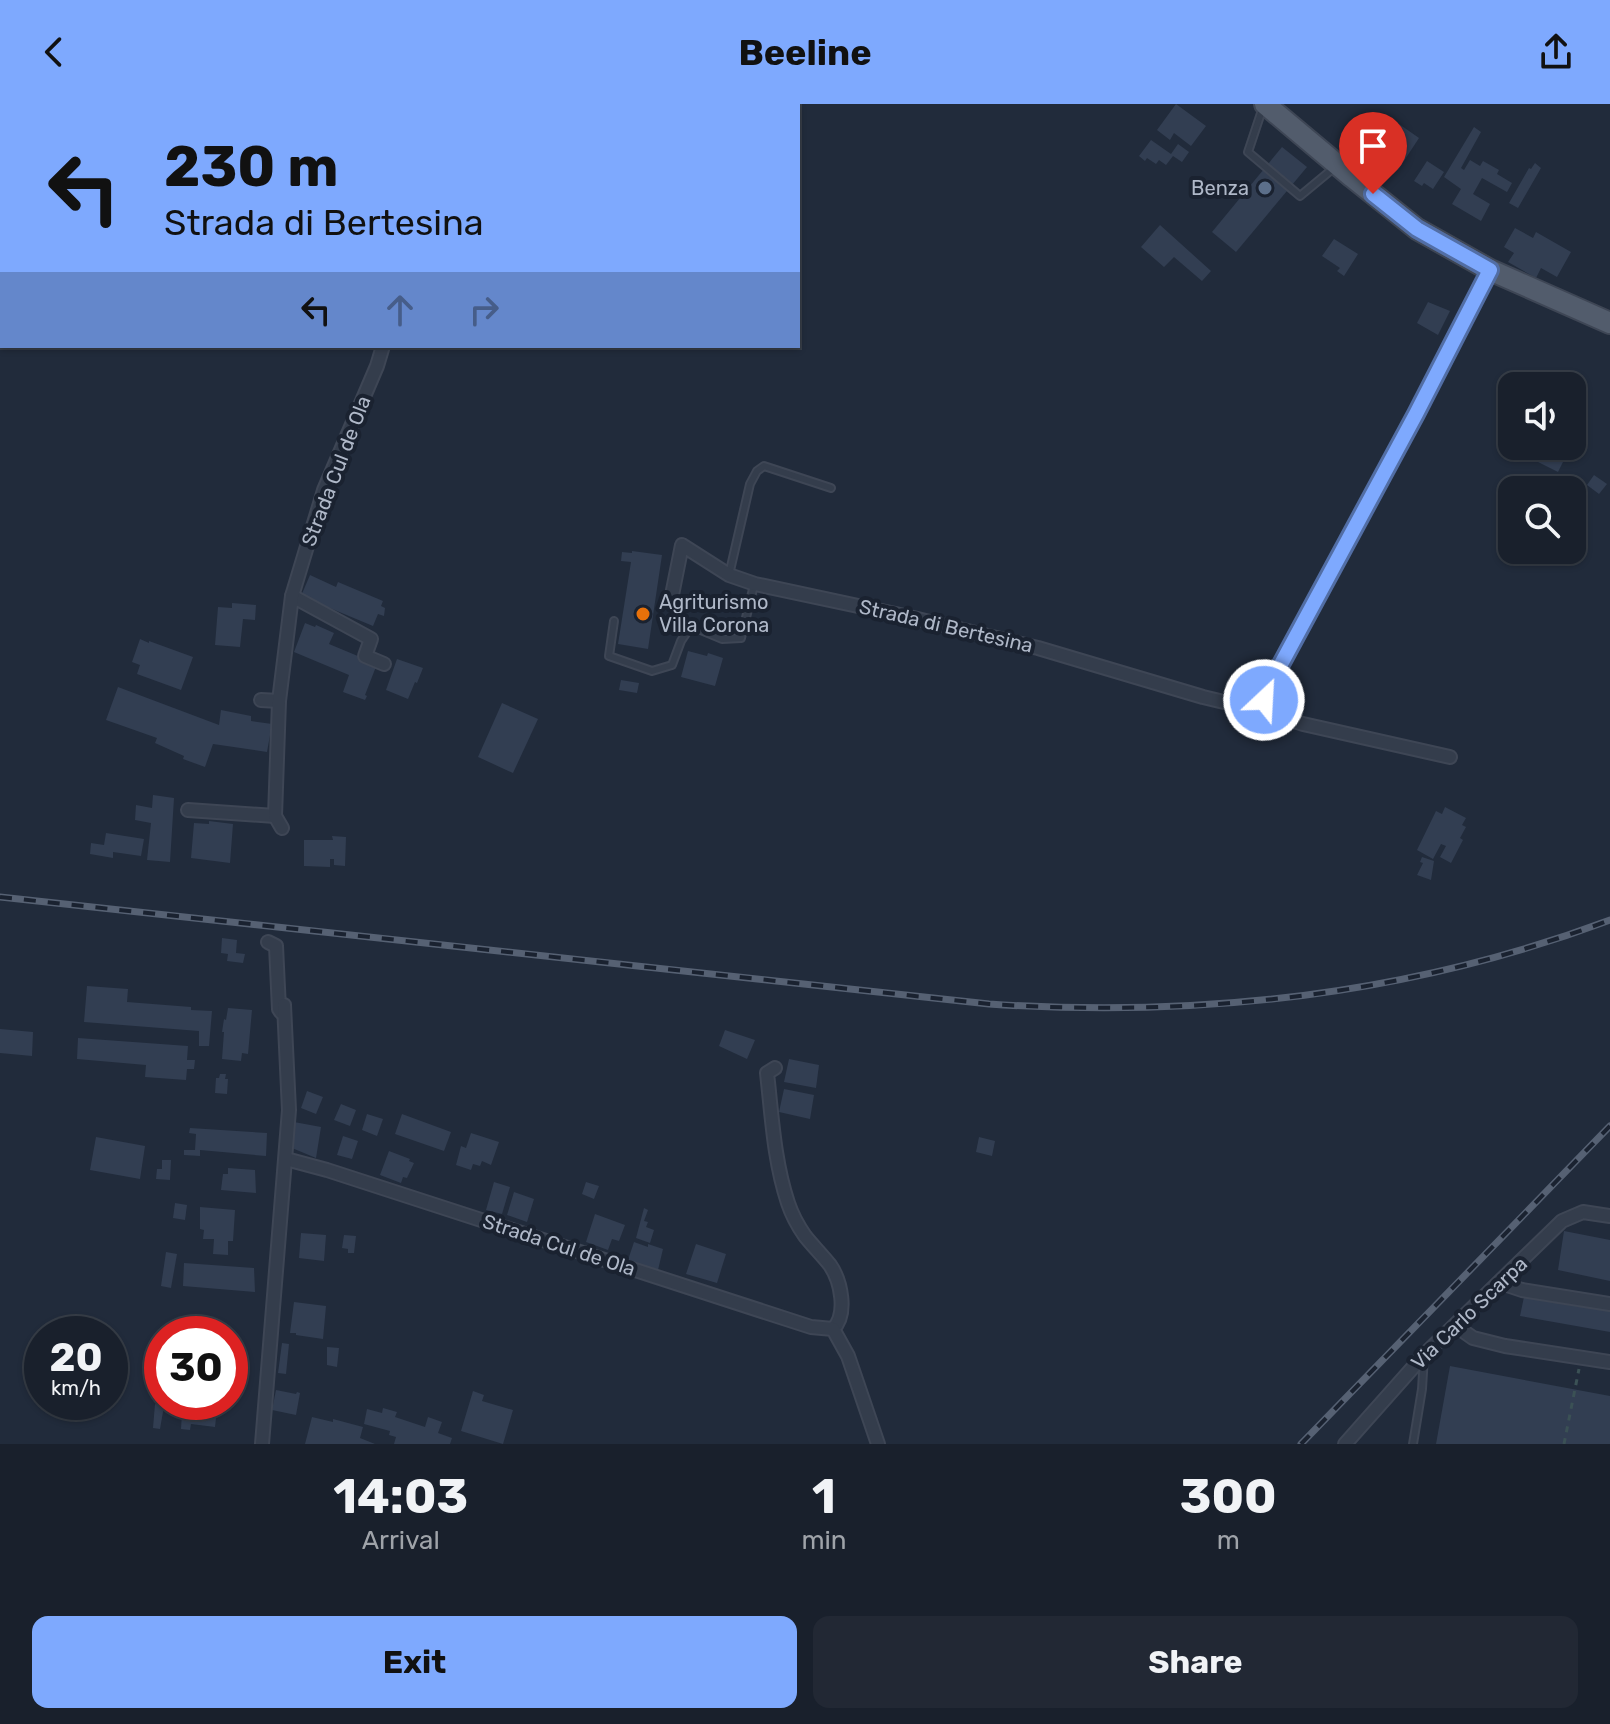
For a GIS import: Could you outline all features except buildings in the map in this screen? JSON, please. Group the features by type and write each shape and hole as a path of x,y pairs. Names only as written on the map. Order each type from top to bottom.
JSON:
{"main road":[{"path":"1265,104 1417,229 1490,270 1610,323"}],"street":[{"path":"1450,757 1303,724 1276,715 1264,700 1490,270"},
{"name":"Strada Cul de Ola","path":"275,816 279,701 292,596 324,490 382,348"},
{"name":"Strada di Bertesina","path":"672,595 682,545 729,575 755,584 1038,648 1249,708 1264,700"},
{"path":"292,596 371,639 365,656 384,664"},
{"path":"261,700 279,701"},
{"path":"188,810 275,816 282,828"},
{"path":"268,942 276,946 274,984 279,1009 285,1011 289,1110 262,1442 278,1444"},
{"path":"775,1068 767,1073 778,1165 796,1221 832,1267 841,1296 839,1323 833,1329 848,1356 878,1444"},
{"name":"Strada Cul de Ola","path":"286,1159 811,1327 833,1329"},
{"name":"Via Carlo Scarpa","path":"1345,1444 1424,1355 1562,1221 1583,1212 1610,1216"},
{"path":"1501,1283 1522,1290 1610,1304"},
{"path":"1456,1326 1473,1338 1495,1344 1610,1362"}],"lane":[{"path":"1265,104 1248,152 1300,196 1337,165"},
{"path":"729,575 750,484 757,471 764,466 831,488"},
{"path":"614,621 609,656 652,671 672,665 681,641 691,626 722,639 741,638 755,584"},
{"path":"1413,1444 1424,1355"}],"path":[{"path":"1564,1444 1582,1358"}],"railway":[{"path":"0,897 989,1004 1069,1007 1226,1003 1382,983 1459,967 1535,946 1610,920"},
{"path":"1301,1444 1610,1126"}],"place":[{"name":"Benza","path":"1265,188"},
{"name":"Agriturismo Villa Corona","path":"643,614"}],"route":[{"path":"1264,700 1490,270 1417,229 1373,194"}]}
